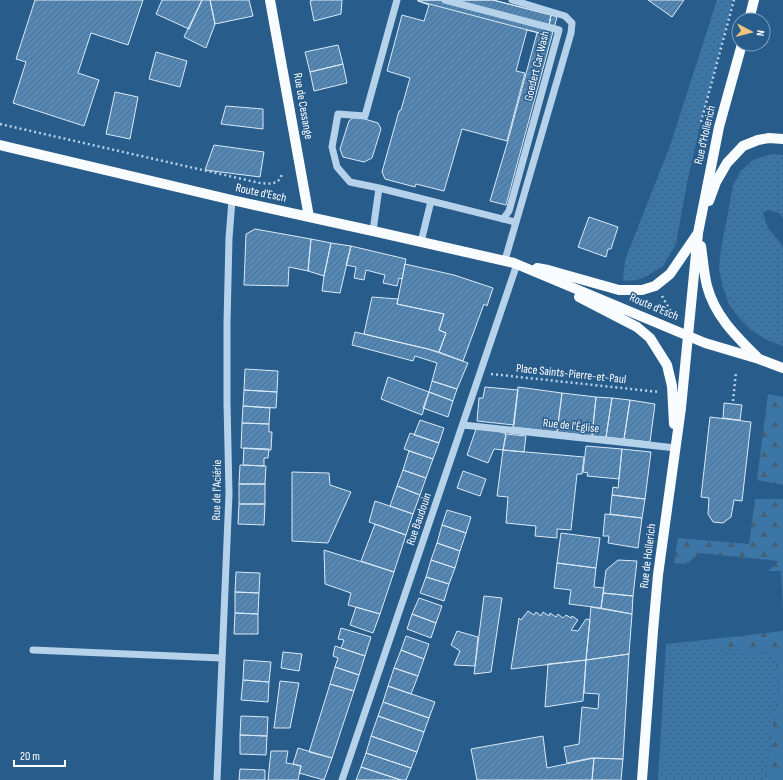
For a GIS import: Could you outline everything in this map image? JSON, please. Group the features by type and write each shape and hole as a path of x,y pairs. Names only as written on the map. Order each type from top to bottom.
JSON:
{"main road":[{"name":"Rue de Cessange","path":"270,0 309,217"},
{"path":"751,12 754,0"},
{"name":"Rue d'Hollerich","path":"698,233 718,127 740,52"},
{"path":"517,264 548,270 619,290 642,290 655,286 670,274 698,233 716,182 727,162 743,146 758,140 769,138 783,139"},
{"name":"Route d'Esch","path":"0,145 232,200 504,260 517,264 705,343 759,359 783,368"},
{"path":"698,233 707,286 720,317 735,336 759,359"},
{"name":"Rue de Hollerich","path":"642,780 658,575 676,448 698,233"},
{"name":"Route d'Esch","path":"517,264 622,319 636,327 650,338 666,365 672,386 676,448"}],"street":[{"path":"397,0 365,116 338,114 332,147 337,166 350,182 431,200 515,222 504,260"},
{"name":"Goedert Car Wash","path":"445,0 559,30 510,211 503,219"},
{"name":"Goedert Car Wash","path":"512,0 565,16 572,23 571,33 515,222"},
{"path":"373,230 379,188"},
{"name":"Rue de l'Aciérie","path":"217,780 229,494 227,323 229,238 232,200"},
{"path":"421,242 431,200"},
{"name":"Rue Baudouin","path":"342,780 517,264"},
{"name":"Rue de l'Église","path":"463,424 676,448"},
{"path":"33,650 221,658"}],"path":[{"path":"701,122 734,0"},
{"path":"0,124 260,183 273,184 282,178 282,173"},
{"path":"733,400 736,372"},
{"name":"Place Saints-Pierre-et-Paul","path":"480,373 660,392"}],"green space":[{"path":"717,0 733,0 701,122 687,183 676,244 663,266 647,276 637,280 623,281 625,260 670,146"},
{"path":"772,154 783,155 783,218 779,213 768,210 763,213 768,228 783,246 783,346 767,340 751,330 740,319 729,305 722,284 719,268 721,249 733,186 740,172 753,160"},
{"path":"768,394 783,397 783,485 757,480"},
{"path":"755,499 783,499 783,610 781,571 768,571 779,561 700,553 686,564 674,563 678,538 749,544"},
{"path":"783,631 783,780 765,780 779,687 775,654 714,647 713,639"},
{"path":"713,639 714,647 775,654 779,687 765,780 658,780 666,644"}],"building":[{"path":"35,0 143,0 128,45 91,33 78,73 99,80 84,126 13,103 26,62 16,59"},
{"path":"162,0 202,0 189,29 156,14"},
{"path":"202,0 210,0 215,24 206,48 184,37"},
{"path":"210,0 249,0 253,16 215,24"},
{"path":"342,0 341,14 314,21 310,1"},
{"path":"418,0 493,0 551,15 547,35 527,30 516,71 525,73 507,141 462,129 444,191 416,184 415,187 385,179 382,172 410,78 387,71 402,15 424,21 429,5"},
{"path":"418,0 493,0 551,15 547,35"},
{"path":"648,0 684,0 672,17"},
{"path":"551,15 557,17 506,205 490,201 537,33 547,35"},
{"path":"338,45 343,64 310,72 305,52"},
{"path":"156,52 187,61 180,87 149,79"},
{"path":"343,64 347,83 314,91 310,72"},
{"path":"115,92 138,97 130,139 106,134"},
{"path":"226,106 263,109 263,129 221,124"},
{"path":"355,116 378,123 381,129 372,158 364,162 343,157 340,149 349,121"},
{"path":"214,145 264,152 260,177 205,170"},
{"path":"589,217 618,227 611,249 608,249 606,257 578,247"},
{"path":"255,229 311,239 308,271 289,267 288,286 244,285 246,234"},
{"path":"311,239 331,243 324,276 308,271"},
{"path":"331,243 351,246 340,293 322,291"},
{"path":"351,246 406,259 402,279 399,278 397,286 383,283 385,275 366,270 364,280 354,278 356,267 346,265"},
{"path":"405,264 454,275 493,288 487,306 484,304 463,361 439,352 446,333 439,330 444,314 397,304"},
{"path":"372,297 398,299 397,304 444,314 439,330 446,333 439,352 364,334"},
{"path":"355,332 428,349 468,363 457,389 432,381 437,363 415,356 413,361 352,345"},
{"path":"245,369 278,371 277,392 244,390"},
{"path":"388,377 429,392 422,415 381,399"},
{"path":"432,381 457,389 453,401 429,392"},
{"path":"485,387 518,390 514,425 477,421 479,398 483,398"},
{"path":"518,387 562,393 557,432 513,427"},
{"path":"244,390 277,392 276,408 243,406"},
{"path":"429,392 453,401 448,417 423,408"},
{"path":"562,393 596,397 592,436 557,432"},
{"path":"596,397 612,398 606,437 592,436"},
{"path":"612,398 630,400 624,439 606,437"},
{"path":"630,400 655,404 650,442 624,439"},
{"path":"724,403 742,405 740,420 723,418"},
{"path":"243,406 270,408 269,424 242,423"},
{"path":"710,417 751,422 742,501 734,500 731,517 723,523 713,522 708,514 709,498 701,497"},
{"path":"420,420 444,428 439,443 414,435"},
{"path":"242,423 269,424 269,432 272,432 271,450 241,448"},
{"path":"476,429 495,430 506,434 503,450 494,449 488,463 467,455"},
{"path":"410,433 439,443 433,459 404,449"},
{"path":"506,434 526,436 524,452 503,450"},
{"path":"586,446 622,449 619,479 587,476 588,473 583,472"},
{"path":"244,448 269,449 268,458 264,458 264,466 243,465"},
{"path":"622,449 651,452 645,499 612,495 613,487 618,488"},
{"path":"503,450 584,457 582,474 577,474 571,530 557,529 557,538 535,536 536,526 506,523 508,497 497,496"},
{"path":"409,451 433,459 426,478 403,470"},
{"path":"240,465 266,466 265,484 239,484"},
{"path":"403,470 426,478 420,495 397,486"},
{"path":"463,471 486,479 480,496 457,488"},
{"path":"292,472 329,473 330,485 351,492 328,543 292,541"},
{"path":"239,484 265,484 265,504 239,504"},
{"path":"397,486 420,495 413,514 390,506"},
{"path":"612,495 645,499 642,518 610,514"},
{"path":"375,501 413,514 406,535 369,522"},
{"path":"239,504 265,504 264,525 238,524"},
{"path":"447,510 471,517 466,533 442,525"},
{"path":"605,514 642,518 638,548 608,543 609,536 603,536"},
{"path":"375,524 406,535 394,572 361,561"},
{"path":"442,525 466,533 460,551 437,543"},
{"path":"561,533 600,538 596,568 557,563"},
{"path":"437,543 460,551 455,568 431,560"},
{"path":"324,550 394,572 380,614 348,605 351,593 325,584"},
{"path":"431,560 455,568 449,584 426,577"},
{"path":"618,560 637,561 633,596 603,593 606,570"},
{"path":"557,563 596,568 594,587 604,588 601,608 569,604 571,590 554,588"},
{"path":"236,572 260,573 259,593 235,592"},
{"path":"426,577 449,584 444,601 420,593"},
{"path":"235,592 259,593 258,614 235,613"},
{"path":"603,593 633,596 632,614 601,608"},
{"path":"484,596 502,598 491,672 474,674"},
{"path":"419,598 442,606 436,623 412,614"},
{"path":"356,607 380,614 373,633 350,625"},
{"path":"591,607 632,614 629,654 586,660"},
{"path":"528,611 534,615 536,612 541,616 543,612 549,616 550,613 556,617 558,614 563,618 566,615 571,618 572,616 578,620 571,630 578,631 586,619 590,620 586,660 511,669 519,618 521,620"},
{"path":"235,613 258,614 258,634 234,634"},
{"path":"412,614 436,623 431,638 407,629"},
{"path":"341,628 371,637 365,656 341,648 344,640 338,639"},
{"path":"457,631 478,637 475,666 454,665 460,651 451,645"},
{"path":"406,636 429,644 424,659 401,650"},
{"path":"335,646 365,656 359,675 335,667 338,658 333,656"},
{"path":"401,650 424,659 418,676 394,668"},
{"path":"283,652 302,654 299,671 281,668"},
{"path":"629,654 623,759 591,758 567,763 564,747 579,744 582,707 598,709 599,694 584,693 586,660"},
{"path":"244,660 271,662 269,682 243,680"},
{"path":"586,660 583,701 545,707 548,664"},
{"path":"335,667 359,675 354,691 330,684"},
{"path":"394,668 418,676 411,694 388,686"},
{"path":"243,680 269,682 268,702 241,700"},
{"path":"280,681 299,683 290,728 274,728"},
{"path":"330,684 354,691 332,758 309,752"},
{"path":"388,686 435,702 429,718 383,702"},
{"path":"383,702 429,718 424,732 378,716"},
{"path":"241,716 268,717 267,736 240,735"},
{"path":"378,716 424,732 417,752 371,736"},
{"path":"240,735 267,736 266,755 240,754"},
{"path":"371,736 417,752 411,768 366,753"},
{"path":"543,736 547,768 594,758 592,780 477,780 471,749"},
{"path":"298,748 332,758 324,780 299,773 301,766 293,764"},
{"path":"271,751 288,751 286,763 301,766 298,780 268,780"},
{"path":"366,753 411,768 406,780 401,780 361,767"},
{"path":"594,758 623,759 621,780 592,780"},
{"path":"361,767 401,780 356,780"},
{"path":"240,769 265,770 265,780 239,780"}]}
